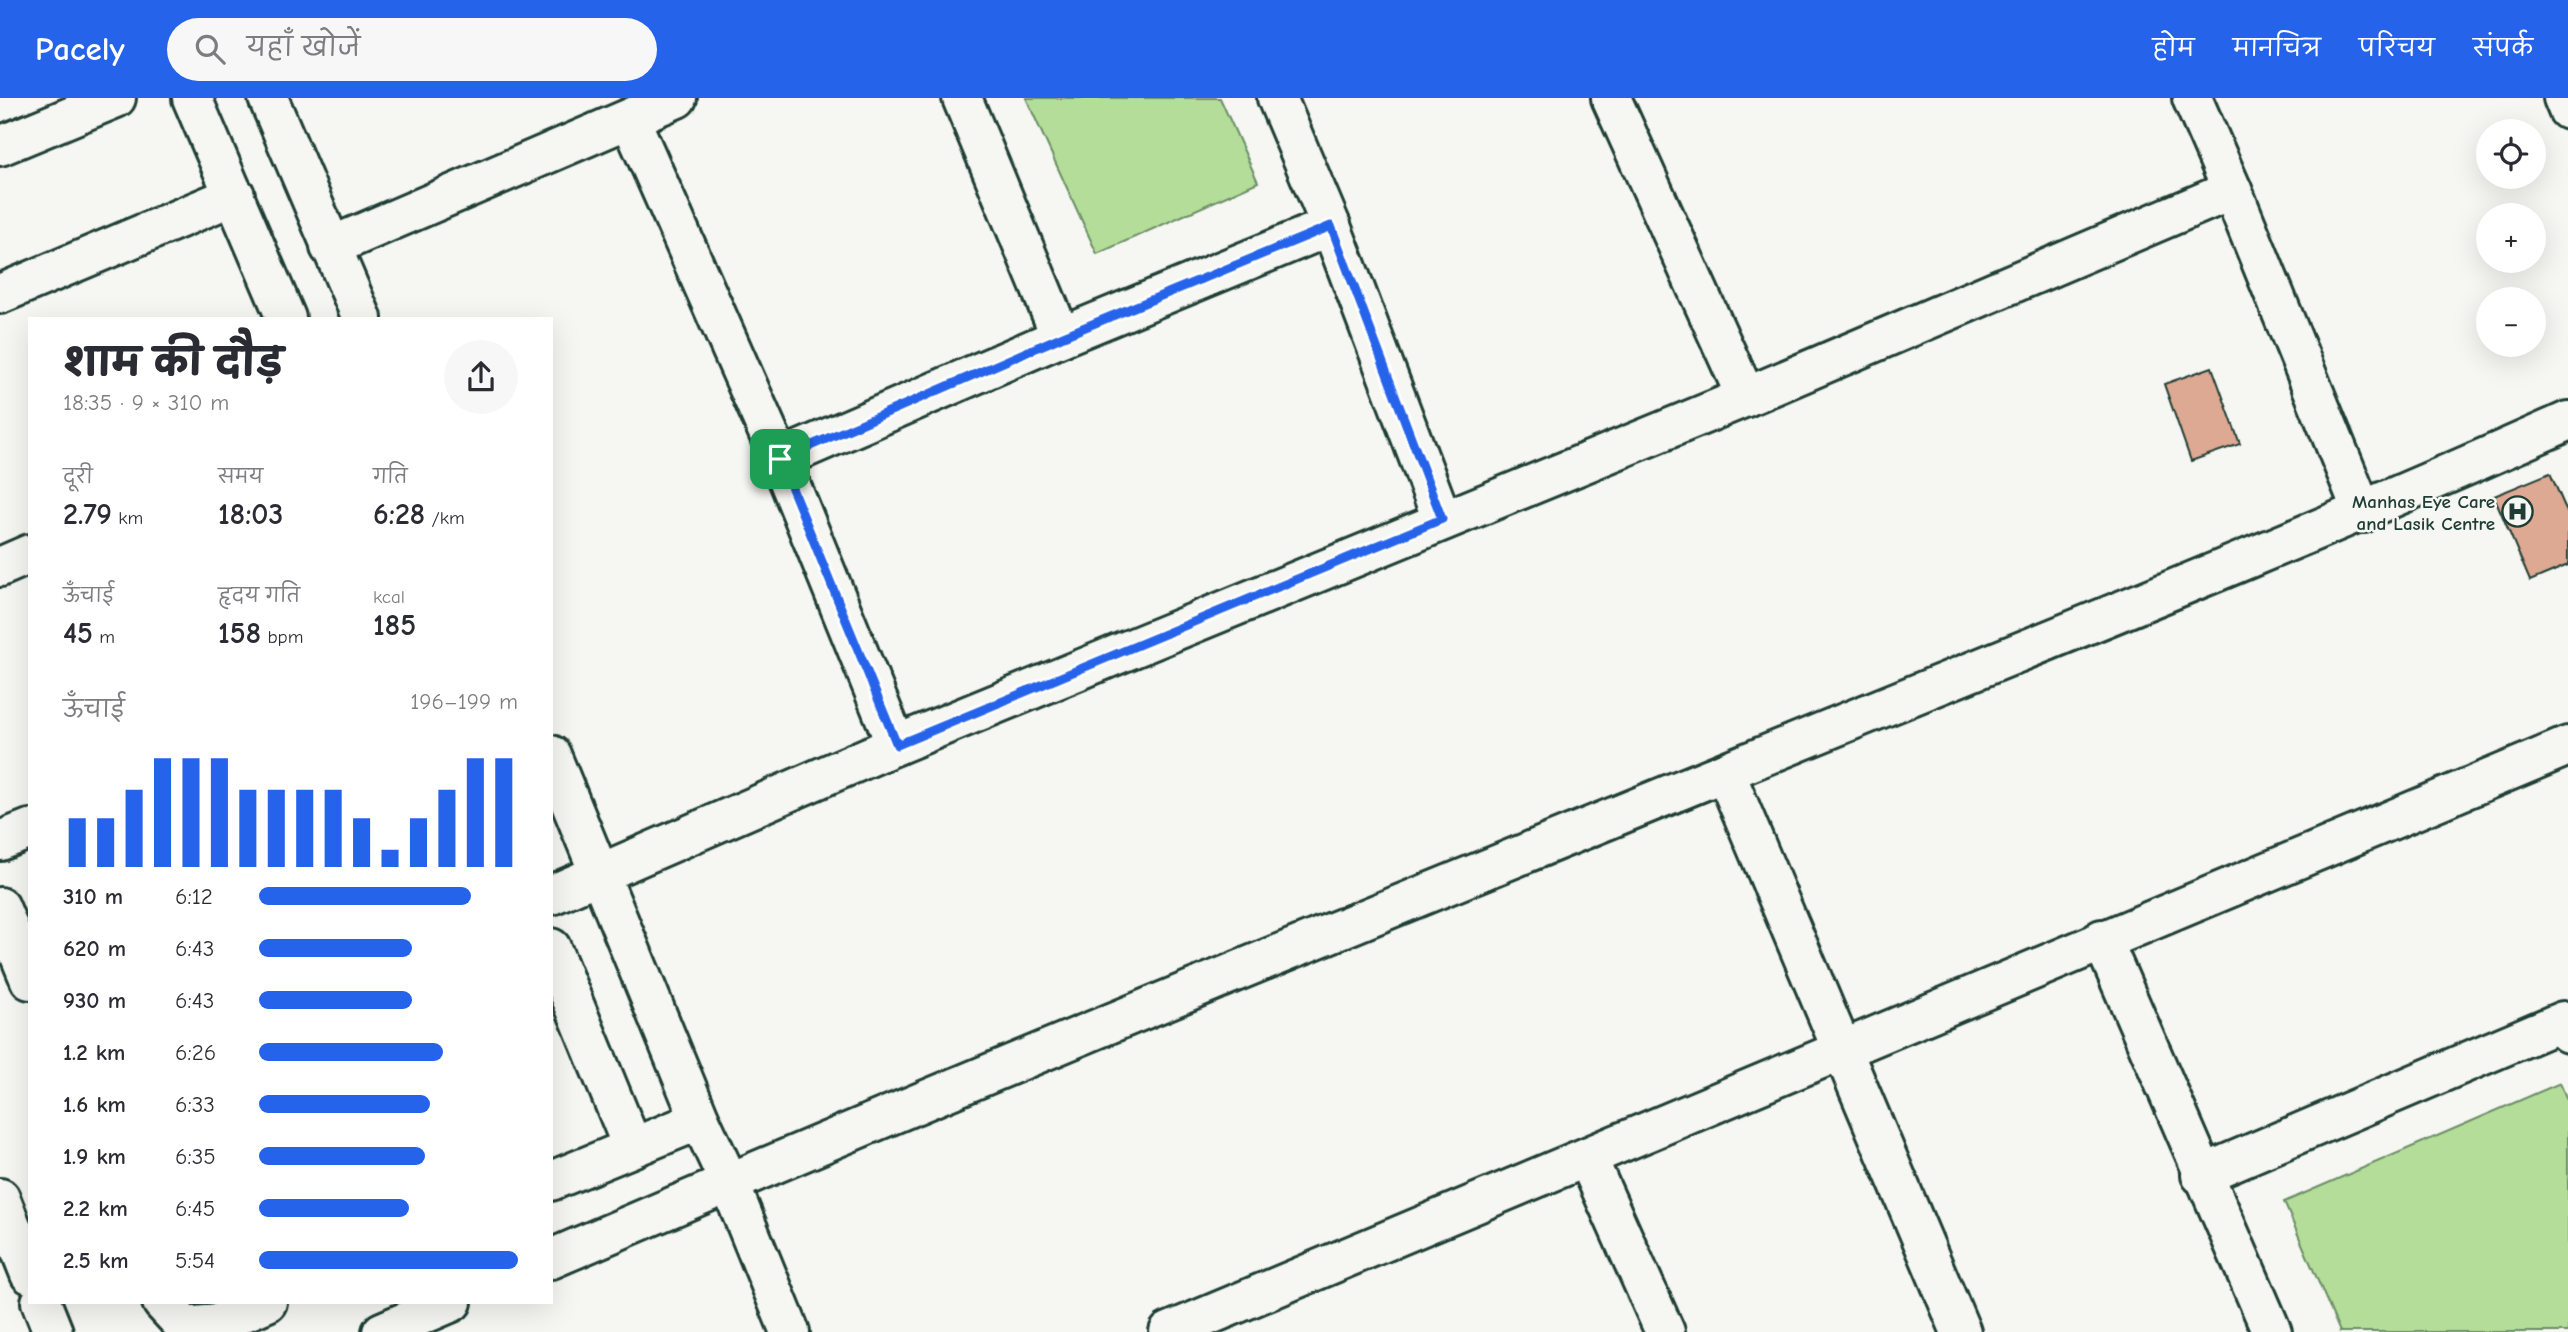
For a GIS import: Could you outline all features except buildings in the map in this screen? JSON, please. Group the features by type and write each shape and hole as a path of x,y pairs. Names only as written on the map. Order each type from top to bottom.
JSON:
{"street":[{"path":"0,146 116,98"},
{"path":"192,98 286,317"},
{"path":"268,98 362,317"},
{"path":"330,247 677,98"},
{"path":"962,98 1061,337"},
{"path":"1277,98 1331,226 1442,519"},
{"path":"2192,98 2232,190 2362,513"},
{"path":"2563,98 2568,110"},
{"path":"1618,100 1746,397"},
{"path":"630,119 780,459 897,745"},
{"path":"553,894 897,745 1442,519 1746,397 2232,190"},
{"path":"0,293 235,195"},
{"path":"780,459 1061,337 1331,226"},
{"path":"553,1258 729,1182 2362,513 2568,421"},
{"path":"0,567 28,555"},
{"path":"1169,1332 2568,746"},
{"path":"553,759 700,1121 729,1182 790,1332"},
{"path":"1725,772 1961,1332"},
{"path":"0,841 28,830"},
{"path":"0,907 28,976"},
{"path":"2102,939 2201,1175 2272,1332"},
{"path":"553,953 632,1146"},
{"path":"2201,1175 2566,1024"},
{"path":"553,1180 632,1146 700,1121"},
{"path":"1587,1157 1665,1332"},
{"path":"0,1198 28,1269"},
{"path":"42,1304 53,1332"},
{"path":"164,1304 185,1327 217,1324 262,1304"},
{"path":"383,1332 447,1304"}],"green space":[{"path":"1026,98 1220,98 1258,182 1097,254"},
{"path":"2560,1083 2568,1102 2568,1332 2340,1332 2284,1202"}],"place":[{"name":"Manhas Eye Care and Lasik Centre","path":"2518,512"}],"route":[{"path":"1331,226 1442,519 897,745 780,459 1061,337 1331,226"}]}
